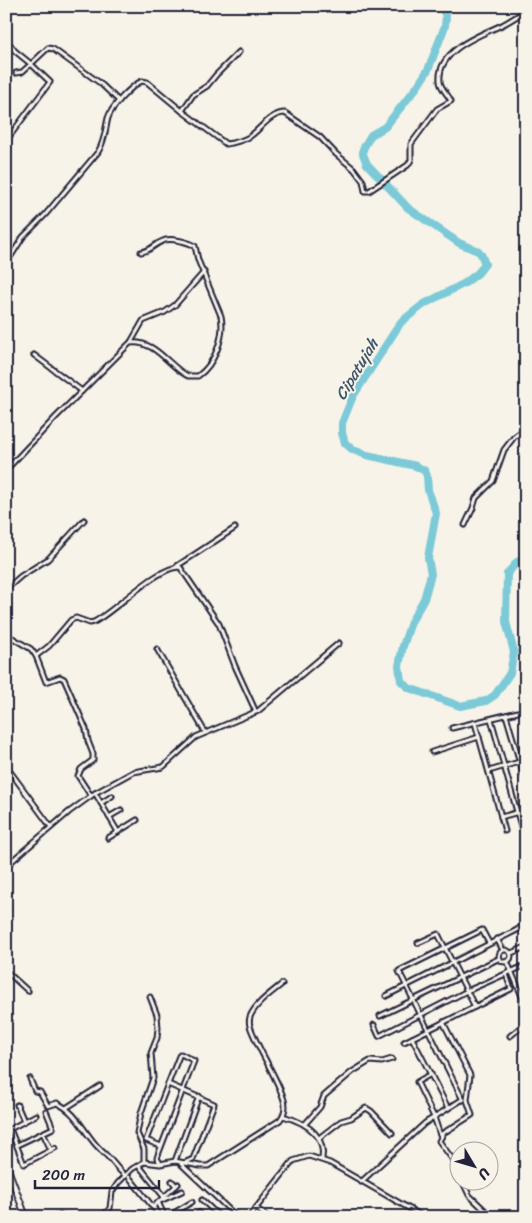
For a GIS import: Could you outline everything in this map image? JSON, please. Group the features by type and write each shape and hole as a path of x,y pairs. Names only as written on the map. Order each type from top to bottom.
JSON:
{"street":[{"path":"6,264 23,236 46,216 98,152 105,137 108,116 119,100 138,82 144,80 226,144 232,144 250,136 277,114 285,113 320,137 354,169 363,181 365,191 372,190 411,162 410,146 433,114 441,106 451,101 440,84 440,72 451,54 466,42 526,11"},
{"path":"6,39 15,50 50,82 6,141"},
{"path":"16,73 22,72 48,48 53,49 100,83 119,100"},
{"path":"182,111 193,95 207,86 239,52"},
{"path":"130,343 136,342 159,352 188,376 195,377 202,374 221,340 222,316 198,260 195,246 164,240 146,252 141,252"},
{"path":"6,470 130,343 144,321 175,305 204,272"},
{"path":"34,355 82,391"},
{"path":"465,526 476,498 493,481 504,450 514,437 526,428"},
{"path":"6,589 48,559 84,520"},
{"path":"36,656 49,646 71,620 76,618 90,623 94,622 132,593 235,528"},
{"path":"177,566 183,568 219,624 235,666 256,712"},
{"path":"6,634 31,649 36,656 46,682 60,677 64,679 86,728 94,758 81,769 78,776 91,796"},
{"path":"6,866 76,806 95,793 133,772 163,766 190,741 205,732 256,712 338,643"},
{"path":"157,648 205,732"},
{"path":"452,728 525,710 526,720"},
{"path":"506,715 526,783"},
{"path":"491,719 526,844"},
{"path":"475,723 505,831"},
{"path":"432,752 479,737"},
{"path":"489,771 526,760"},
{"path":"6,766 51,827"},
{"path":"95,793 118,832"},
{"path":"101,803 112,796"},
{"path":"109,817 121,810"},
{"path":"501,817 526,810"},
{"path":"108,838 138,820"},
{"path":"386,996 517,930 526,923"},
{"path":"462,1100 399,971 482,930 489,944"},
{"path":"418,943 438,934 475,1006"},
{"path":"497,939 502,950 500,958"},
{"path":"511,953 526,947"},
{"path":"502,950 507,950 511,953"},
{"path":"507,961 510,959 511,953"},
{"path":"500,958 503,961 507,961 526,1006"},
{"path":"380,1016 500,958"},
{"path":"374,1025 379,1036 467,991 526,965"},
{"path":"6,971 28,991"},
{"path":"404,1042 511,989 506,974"},
{"path":"98,1217 110,1208 112,1192 118,1183 128,1177 132,1169 144,1162 160,1164 177,1161 208,1166 280,1120 283,1116 284,1102 270,1068 258,1048 249,1024 250,1018 257,1006 282,984"},
{"path":"144,1162 144,1149 137,1133 141,1112 152,1078 152,1053 158,1028 157,1015 150,997"},
{"path":"440,1135 472,1114 467,1097 470,1075 442,1022"},
{"path":"510,1036 526,1023"},
{"path":"412,1038 448,1108"},
{"path":"160,1164 157,1158 162,1146 194,1061 181,1054 178,1056 146,1140 162,1146"},
{"path":"305,1124 320,1107 324,1096 352,1072 370,1061 382,1062 392,1059"},
{"path":"431,1074 416,1082 442,1136 439,1141 450,1156"},
{"path":"30,1079 35,1091 40,1092 48,1106 57,1103 66,1108 79,1120 92,1140 109,1158 112,1164 128,1177 165,1217"},
{"path":"168,1084 214,1104 193,1159 183,1163"},
{"path":"66,1108 100,1086"},
{"path":"177,1161 199,1096"},
{"path":"361,1182 425,1123 467,1097"},
{"path":"17,1106 24,1122"},
{"path":"319,1138 341,1122 366,1108 372,1111 392,1133"},
{"path":"17,1146 53,1128 46,1111"},
{"path":"6,1133 36,1115"},
{"path":"283,1116 305,1124 319,1138 323,1152 322,1159"},
{"path":"10,1129 24,1164 53,1149 43,1133"},
{"path":"249,1217 293,1161 308,1156 322,1159 424,1217"},
{"path":"177,1161 237,1217"},
{"path":"6,1164 26,1215 19,1217"},
{"path":"140,1168 164,1197"},
{"path":"153,1206 177,1185 172,1182"},
{"path":"467,1190 469,1195 492,1217"},
{"path":"158,1202 182,1191"},
{"path":"202,1200 220,1217"},
{"path":"158,1202 165,1217"},
{"path":"165,1217 192,1202"},
{"path":"256,1208 268,1217"},
{"path":"193,1217 199,1213"},
{"path":"56,1217 60,1215 70,1217"}],"waterway":[{"name":"Cipatujah","path":"441,6 446,16 445,26 428,70 385,127 371,135 363,149 363,154 367,164 408,208 459,243 478,251 485,264 478,273 465,283 424,304 401,322 353,396 342,423 345,443 353,450 416,466 425,471 428,490 436,513 428,558 431,574 424,599 411,622 403,646 399,666 401,681 409,688 460,706 486,701 495,695 510,673 514,652 506,622 507,574 517,562 521,560 526,561"}]}
